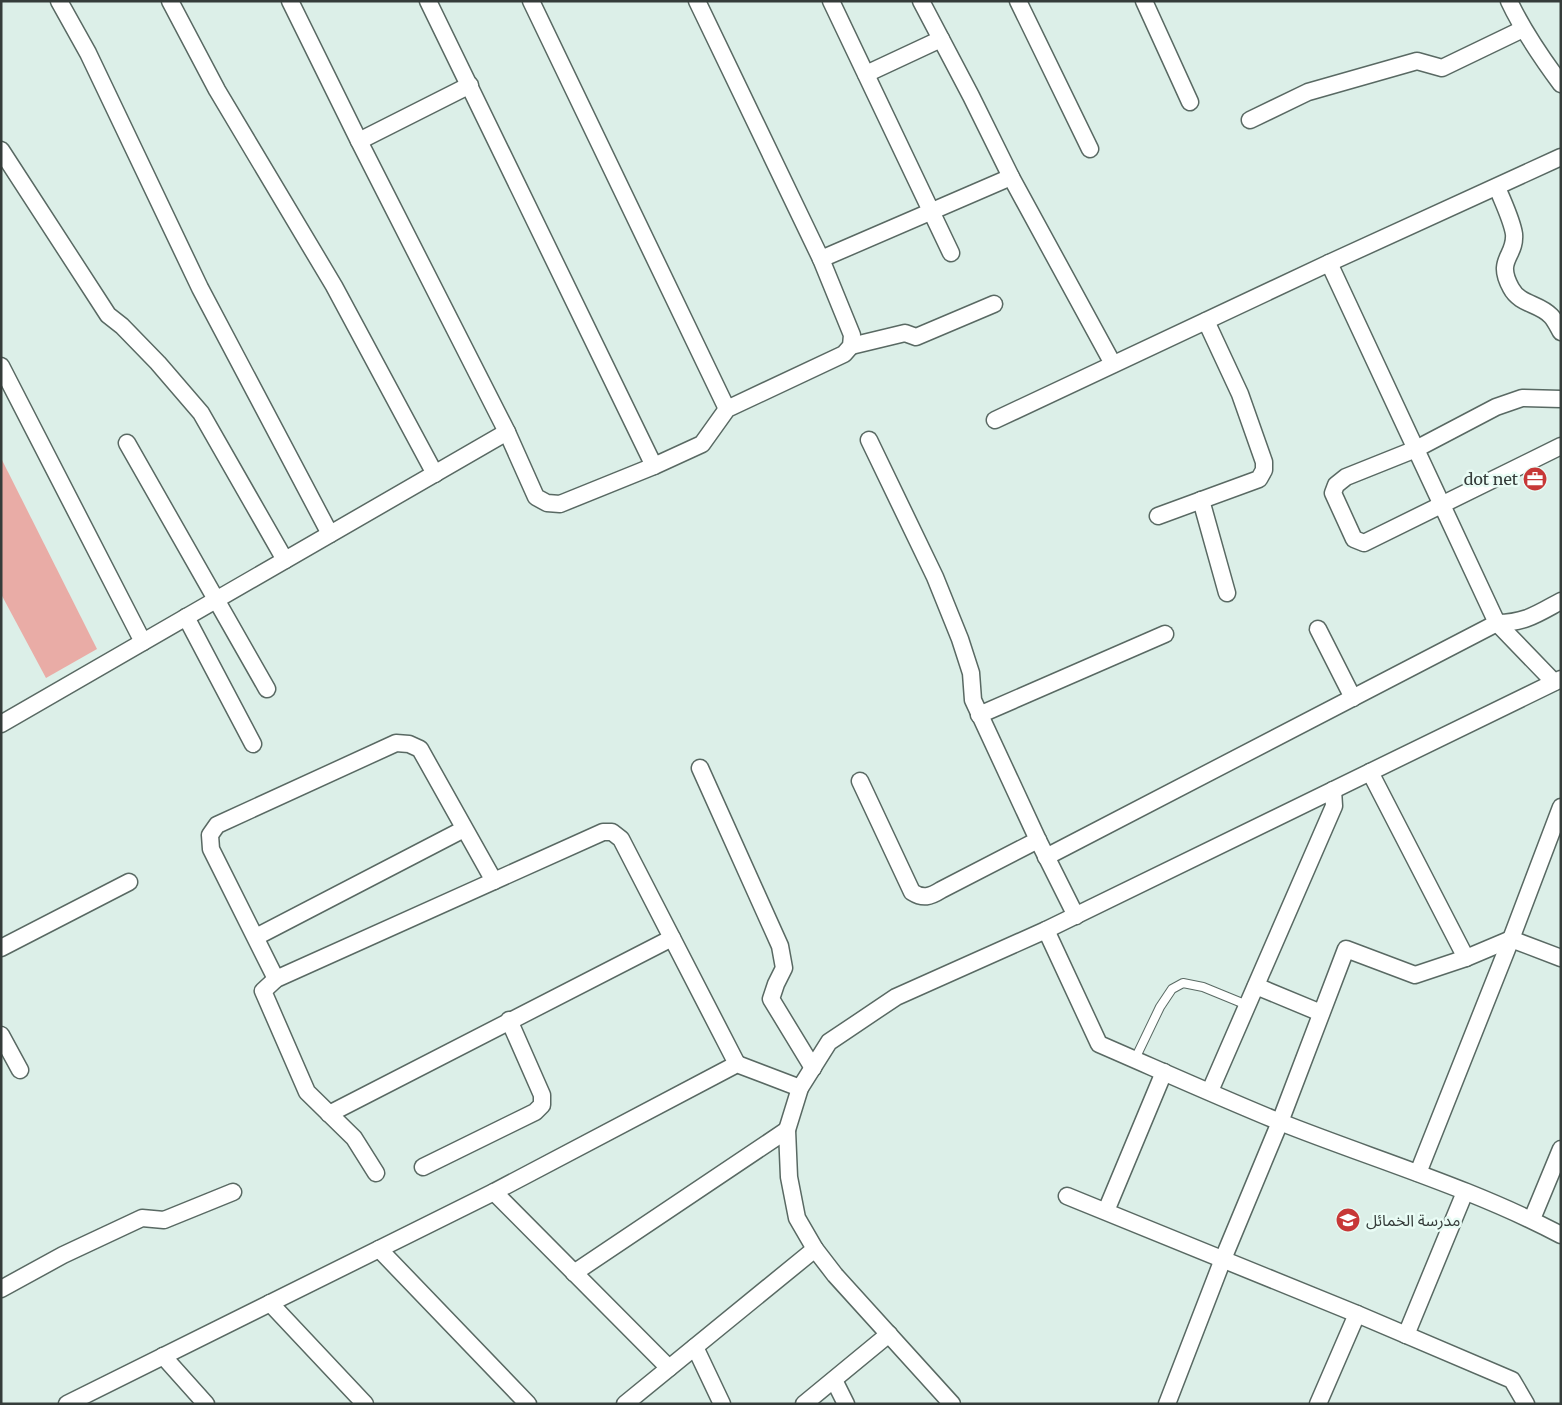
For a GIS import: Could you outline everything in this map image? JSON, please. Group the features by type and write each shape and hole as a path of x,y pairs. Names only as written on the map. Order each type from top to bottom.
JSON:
{"street":[{"path":"59,1 88,53 200,288 330,534"},
{"path":"170,1 217,90 334,286 435,474"},
{"path":"290,1 506,432 536,497 547,503 560,504 654,466 702,444 727,409 844,354 852,346 905,333 916,337 994,304"},
{"path":"428,1 654,466"},
{"path":"531,1 727,409"},
{"path":"697,1 821,259 852,335 852,346"},
{"path":"831,1 951,253"},
{"path":"921,1 971,96 1010,177 1114,364"},
{"path":"1018,1 1090,149"},
{"path":"1144,1 1190,102"},
{"path":"1509,1 1538,54 1561,84"},
{"path":"1250,120 1308,92 1417,60 1442,68 1523,29"},
{"path":"866,74 941,39"},
{"path":"359,141 470,85"},
{"path":"1,150 108,315 122,326 158,363 201,413 285,560"},
{"path":"995,420 1329,263 1561,157"},
{"path":"821,259 1010,177"},
{"path":"1497,186 1514,232 1514,244 1506,258 1504,267 1505,276 1512,290 1524,302 1538,306 1552,316 1561,332"},
{"path":"952,1404 835,1275 815,1249 797,1218 789,1178 787,1130 800,1088 829,1042 896,997 1076,916 1557,680 1497,623 1329,263"},
{"path":"1158,516 1259,479 1264,470 1264,462 1240,394 1206,321"},
{"path":"1,366 143,642"},
{"path":"1560,445 1364,544 1354,539 1333,493 1336,485 1346,477 1416,449 1496,407 1522,398 1561,399"},
{"path":"1,724 506,432"},
{"path":"869,440 935,577 960,639 971,673 973,700 979,715 1076,916"},
{"path":"127,443 267,689"},
{"path":"1201,500 1227,593"},
{"path":"1046,857 1497,623 1513,623 1526,620 1561,600"},
{"path":"186,617 253,744"},
{"path":"1318,629 1353,698"},
{"path":"979,715 1165,634"},
{"path":"276,979 211,849 210,835 217,825 396,742 409,744 420,749 494,881"},
{"path":"700,768 780,946 784,968 771,999 813,1068"},
{"path":"1370,772 1466,958"},
{"path":"860,781 912,892 919,897 931,897 940,890 1038,840"},
{"path":"1210,1092 1334,806 1334,790"},
{"path":"1418,1173 1561,807"},
{"path":"256,937 464,829"},
{"path":"376,1173 354,1138 307,1092 263,991 276,979 603,832 612,832 621,839 738,1064 800,1088"},
{"path":"1,948 129,882"},
{"path":"1046,930 1099,1044 1280,1122 1418,1173 1532,1219 1561,1235"},
{"path":"329,1114 672,938"},
{"path":"1167,1404 1223,1259 1280,1122 1346,949 1415,975 1466,958 1511,938 1561,958"},
{"path":"1256,986 1321,1013"},
{"path":"423,1167 535,1112 542,1105 542,1095 509,1020"},
{"path":"1,1035 20,1070"},
{"path":"67,1404 494,1192 738,1064"},
{"path":"1106,1211 1164,1072"},
{"path":"574,1273 787,1130"},
{"path":"1532,1219 1561,1149"},
{"path":"1,1289 63,1255 142,1218 164,1220 232,1192"},
{"path":"494,1192 669,1368"},
{"path":"1406,1335 1465,1192"},
{"path":"1067,1196 1357,1314 1512,1380 1526,1404"},
{"path":"379,1249 528,1404"},
{"path":"625,1404 815,1249"},
{"path":"270,1303 365,1404"},
{"path":"1318,1404 1357,1314"},
{"path":"804,1404 889,1334"},
{"path":"695,1347 722,1404"},
{"path":"162,1356 206,1404"},
{"path":"834,1380 846,1404"}],"lane":[{"path":"1135,1059 1160,1007 1172,989 1183,984 1204,988 1248,1005"}],"shaded area":[{"path":"1,458 97,649 46,678 1,594"}],"place":[{"name":"dot net","path":"1535,479"},
{"name":"مدرسة الخمائل","path":"1348,1220"}]}
